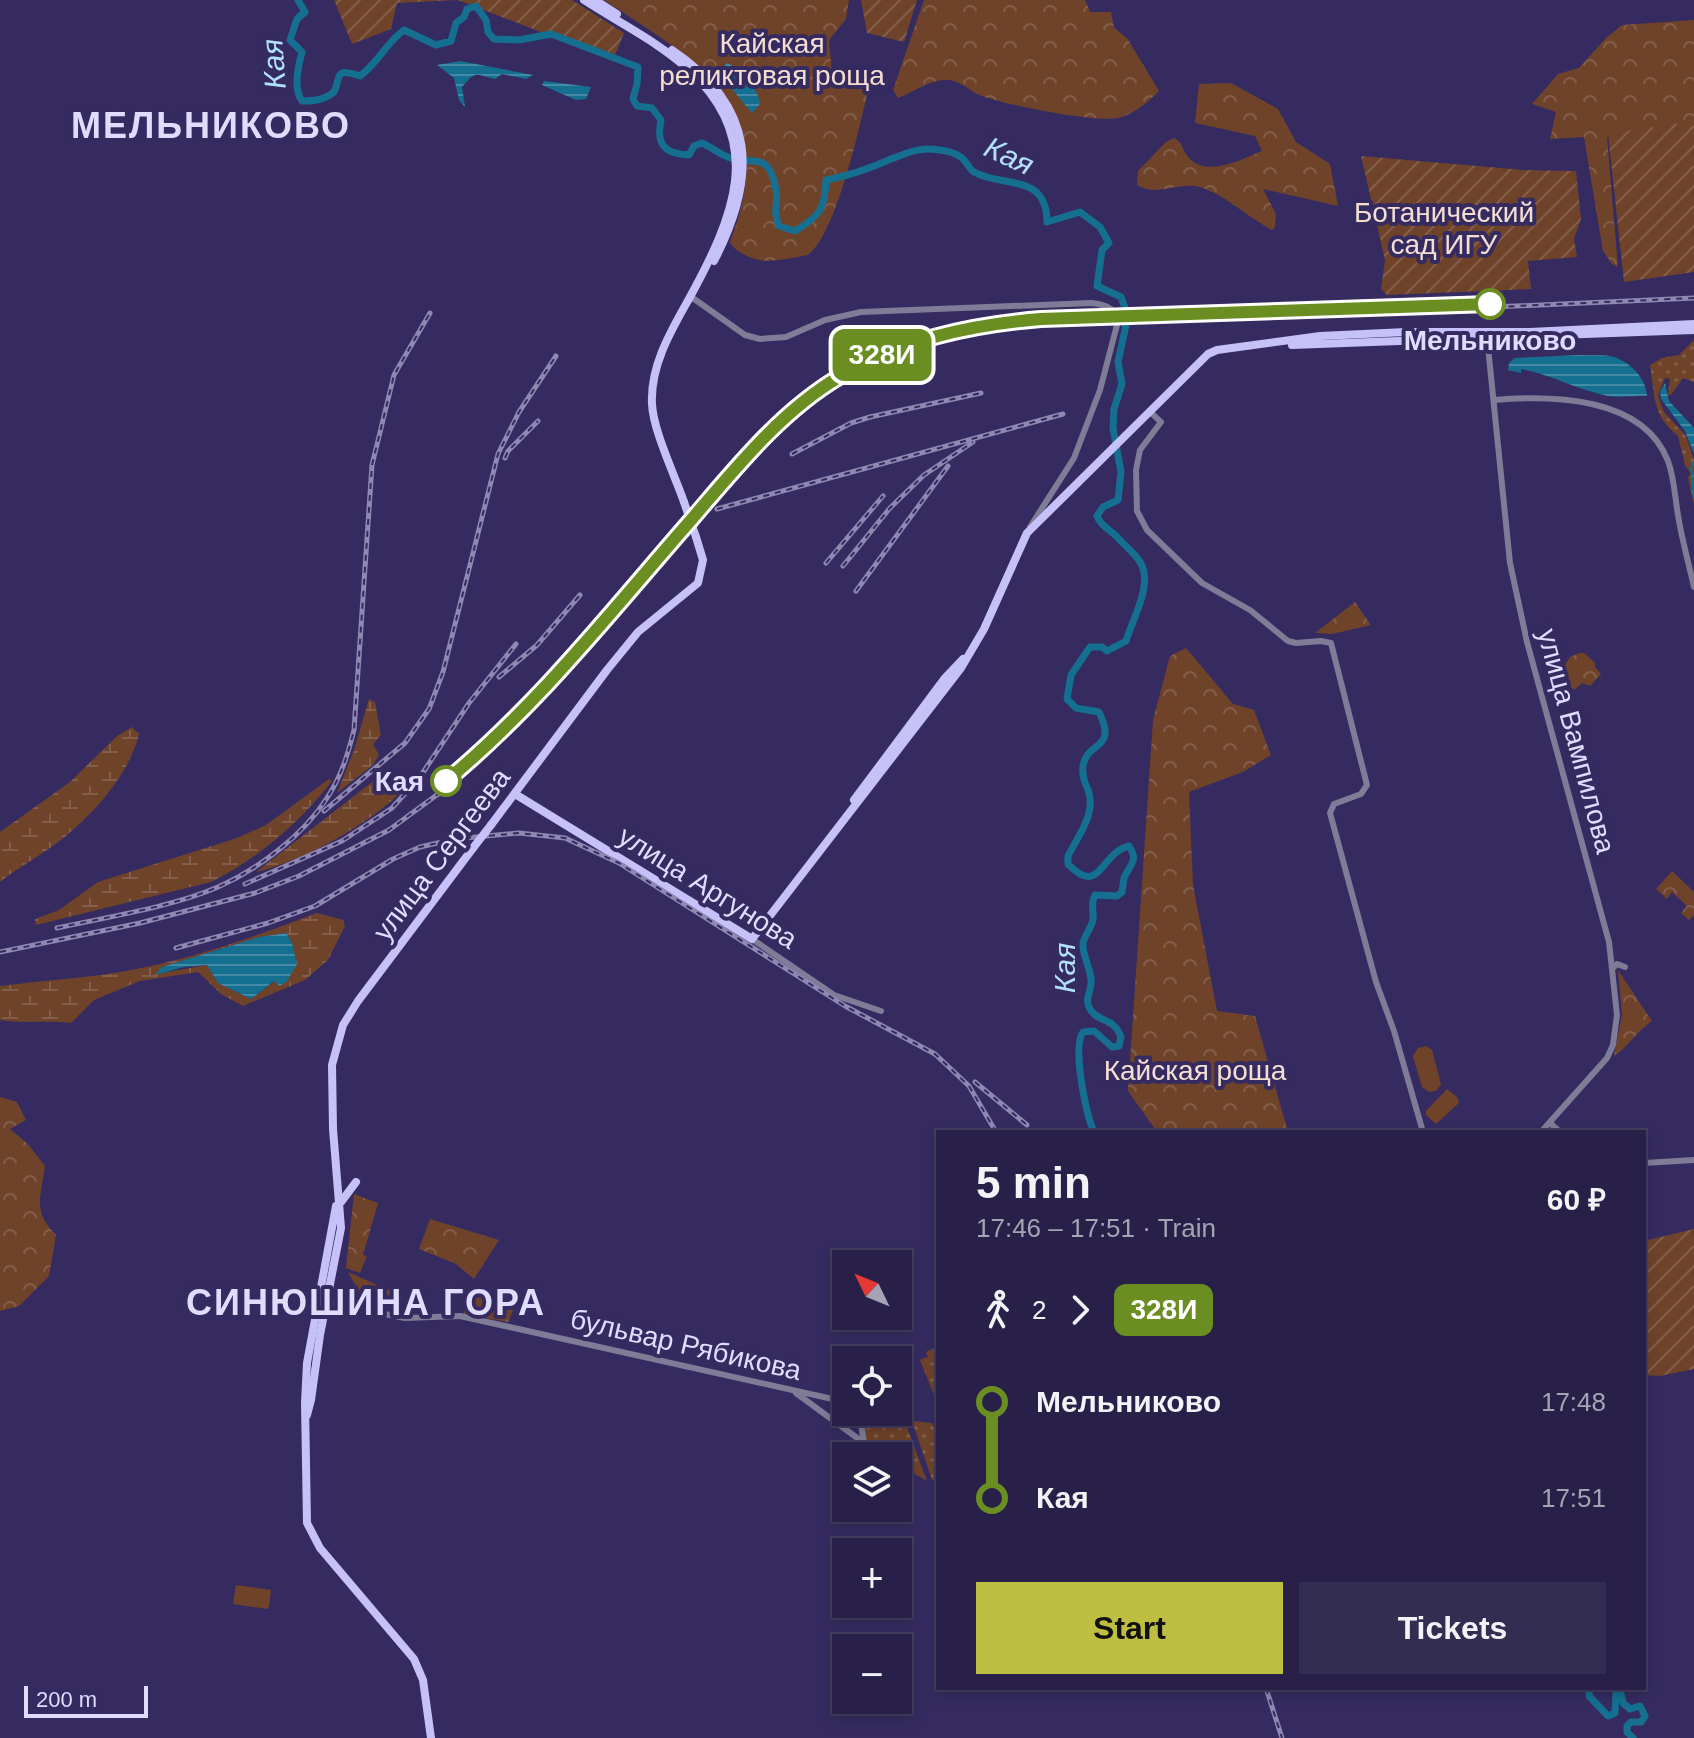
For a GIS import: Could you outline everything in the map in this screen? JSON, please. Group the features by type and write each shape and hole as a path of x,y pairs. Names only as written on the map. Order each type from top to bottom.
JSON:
{"main road":[{"path":"584,0 679,62 701,82 725,116 738,145"},
{"path":"595,0 703,75 732,115 738,145"},
{"name":"улица Сергеева","path":"338,1191 332,1065 343,1025 607,670 638,632 698,583 703,570 696,537 652,407 654,382 658,367 735,214 743,182 738,145"},
{"path":"1488,336 1694,324"},
{"path":"752,939 954,677 984,629 1027,533 1208,354 1217,350 1319,340 1694,330"},
{"path":"781,901 945,678 967,656"},
{"name":"улица Аргунова","path":"515,794 752,939"},
{"path":"341,1202 356,1182"},
{"path":"323,1302 341,1228 338,1191"},
{"path":"338,1191 314,1388 307,1415 309,1530 325,1555 414,1659 423,1680 431,1738"}],"street":[{"path":"693,297 745,335 760,339 786,337 825,320 861,312 1091,303 1113,309 1118,316 1117,325 1100,390 1074,458 1027,533"},
{"name":"улица Вампилова","path":"1488,336 1510,563 1556,754 1609,942 1617,1015 1613,1045 1596,1071 1543,1130"},
{"path":"1494,400 1572,398 1617,413 1651,434 1664,452 1671,472 1678,520 1694,587"},
{"path":"1149,411 1161,422 1140,450 1136,470 1137,511 1147,530 1202,583 1250,610 1288,641 1331,643 1367,785 1361,794 1332,806 1330,813 1379,992 1394,1031 1422,1130"},
{"path":"1055,485 1066,493"},
{"name":"улица Аргунова","path":"752,939 834,995 881,1011"},
{"path":"1612,969 1617,964 1625,967"},
{"path":"1550,1123 1558,1130"},
{"path":"1646,1163 1694,1160"},
{"name":"бульвар Рябикова","path":"323,1302 405,1318 460,1316 832,1399"},
{"path":"794,1391 832,1419"},
{"path":"841,1426 864,1443 861,1426"}],"green space":[{"path":"334,0 458,0 397,3 391,29 352,44"},
{"path":"458,0 572,0 624,33 613,60"},
{"name":"Кайская реликтовая роща","path":"604,0 849,0 846,19 829,40 832,73 868,90 837,202 819,242 809,254 762,261 732,246 730,242 744,196 746,156 739,123 724,95 701,70 673,46"},
{"path":"861,0 917,0 904,42 867,33"},
{"path":"924,0 1085,0 1090,12 1111,12 1114,28 1127,38 1159,91 1129,114 1106,119 1005,103 949,80 932,82 898,98 893,90"},
{"path":"1694,20 1694,123 1607,137 1618,267 1603,251 1584,137 1550,139 1556,112 1532,104 1558,74 1579,68 1622,25"},
{"path":"1231,83 1278,109 1296,142 1330,164 1338,206 1263,189 1276,214 1272,230 1203,188 1186,186 1153,190 1137,185 1138,171 1166,142 1174,138 1189,158 1205,166 1225,165 1262,151 1255,136 1195,123 1199,84"},
{"name":"Ботанический сад ИГУ","path":"1694,121 1694,272 1624,282 1608,134"},
{"name":"Ботанический сад ИГУ","path":"1361,156 1524,170 1576,171 1581,219 1574,239 1577,257 1528,261 1531,289 1387,295 1381,289 1385,260"},
{"path":"1694,340 1694,382 1683,378 1671,395 1668,394 1670,379 1665,378 1658,395 1664,412 1686,436 1694,460 1694,506 1688,477 1691,474 1685,465 1678,436 1659,412 1650,365 1662,358 1679,355"},
{"path":"1355,602 1371,625 1332,634 1315,633"},
{"name":"Кайская роща","path":"1186,648 1233,704 1254,710 1271,755 1243,772 1189,792 1193,885 1217,1011 1255,1016 1287,1130 1156,1130 1128,1091 1153,720 1170,656"},
{"path":"1584,653 1595,663 1601,674 1590,686 1582,683 1574,690 1561,678 1558,665 1565,665 1570,657"},
{"path":"369,699 375,702 381,735 373,744 379,755 373,765 337,793 354,750"},
{"path":"132,727 139,734 135,748 101,802 59,841 0,882 0,832 70,782 117,736"},
{"path":"389,769 404,789 390,802 335,840 256,872"},
{"path":"329,779 332,781 292,825 246,862 211,882 36,925 35,919 59,910 98,882 237,838 266,825"},
{"path":"1672,871 1694,892 1694,915 1689,920 1681,913 1687,906 1672,892 1667,899 1656,889"},
{"path":"317,913 343,920 345,926 328,960 305,980 243,1006 221,994 198,972 140,981 94,1000 71,1023 0,1020 0,986 106,974 163,963 230,944","holes":["286,933 292,943 275,981 251,999 218,983 207,965 156,974 162,967 259,937"]},
{"path":"1618,970 1652,1021 1614,1056 1622,1015"},
{"path":"1426,1046 1432,1050 1441,1084 1436,1091 1429,1092 1422,1087 1413,1056 1418,1048"},
{"path":"1447,1089 1458,1098 1459,1103 1436,1124 1426,1115 1426,1111"},
{"path":"0,1097 17,1102 26,1120 10,1129 28,1144 45,1166 40,1195 41,1211 56,1235 49,1276 19,1306 0,1311"},
{"path":"354,1194 378,1203 363,1255 367,1256 360,1273 346,1268"},
{"path":"430,1219 499,1240 474,1279 456,1264 419,1249"},
{"path":"1694,1229 1694,1369 1660,1376 1646,1375 1646,1241"},
{"path":"348,1272 391,1291 397,1307 366,1298"},
{"path":"475,1287 516,1303 508,1322 463,1314"},
{"path":"935,1348 936,1350 936,1400 920,1360 928,1357 926,1352"},
{"path":"912,1421 932,1423 936,1430 936,1481 932,1480"},
{"path":"864,1426 907,1426 927,1481 912,1472 912,1442 866,1442"},
{"path":"236,1585 271,1590 269,1607 233,1604"}],"water":[{"path":"460,61 533,75 526,79 502,74 495,79 474,76 462,87 465,107 459,100 454,78 437,65"},
{"path":"727,63 744,75 756,91 760,104 752,113 726,82 722,69"},
{"path":"544,81 591,87 586,99 576,100 542,85"},
{"path":"1610,356 1626,363 1641,377 1647,396 1608,396 1521,369 1521,373 1508,370 1509,363 1515,358"},
{"path":"1665,383 1669,401 1694,428 1694,454 1685,431 1661,399 1660,392"},
{"path":"286,933 297,964 287,981 280,986 274,981 251,999 218,983 207,965 155,975 162,967 259,937"}],"waterway":[{"name":"Кая","path":"298,0 305,12 297,19 290,40 302,52 297,84 302,101 319,100 330,95 342,73 360,76 404,30 436,45 451,41 456,23 464,17 467,9 476,6 494,39 519,40 551,34 638,67 633,99 637,106 652,108 661,120 660,135 664,146 673,152 689,155 694,146 702,143 730,158 765,164 776,189 779,226 795,231 816,216 824,198 826,180 927,149 955,154 974,172 985,177 1031,188 1045,206 1047,222 1080,212 1100,227 1109,243 1102,250 1097,286 1121,297 1126,325 1118,362 1122,384 1114,409 1113,428 1121,472 1118,500 1103,507 1097,516 1138,559 1145,581 1126,641 1107,651 1102,647 1090,647 1071,675 1067,699 1076,708 1099,712 1105,733 1083,766 1090,807 1085,824 1068,856 1068,864 1087,877 1100,870 1119,850 1129,846 1133,855 1122,892 1117,896 1095,895 1092,922 1083,943 1091,979 1088,1005 1093,1013 1114,1026 1121,1037 1119,1046 1112,1047 1094,1031 1083,1032 1080,1040 1081,1081 1093,1130"},
{"path":"1694,462 1691,468 1694,498"},
{"name":"Кая","path":"1589,1690 1589,1696 1608,1716 1615,1713 1616,1694 1621,1694 1623,1703 1630,1709 1640,1706 1645,1716 1641,1722 1631,1722 1627,1726 1627,1732 1633,1738"}],"railway":[{"path":"0,952 140,923 255,893 299,876 389,830 449,786 503,738 782,426 842,380 903,350 968,332 1042,322 1385,312 1694,298"},
{"path":"57,928 180,900 233,880 293,838 332,790 344,765 354,730 372,465 394,375 430,313"},
{"path":"324,811 405,743 429,709 443,672 498,454 519,412 556,356"},
{"path":"792,454 851,423 981,393"},
{"path":"717,509 1063,414"},
{"path":"505,458 508,451 538,421"},
{"path":"843,566 890,508 924,475 973,442"},
{"path":"856,591 948,466"},
{"path":"826,563 883,496"},
{"path":"499,677 537,645 580,595"},
{"path":"245,884 342,841 392,808 420,777 469,703 516,644"},
{"path":"176,948 268,923 315,906 393,859 420,847 455,839 519,833 565,838 619,863 845,1006 935,1054 969,1086 995,1130"},
{"path":"975,1082 1027,1125"},
{"path":"1267,1690 1282,1738"}],"train":[{"name":"328И","path":"446,781 512,721 779,423 838,378 884,354 955,330 1041,319 1490,304"}],"place":[{"name":"Мельниково","path":"1490,304"},
{"name":"Кая","path":"446,781"}],"district":[{"name":"МЕЛЬНИКОВО","path":"211,125"},
{"name":"СИНЮШИНА ГОРА","path":"366,1302"}]}
